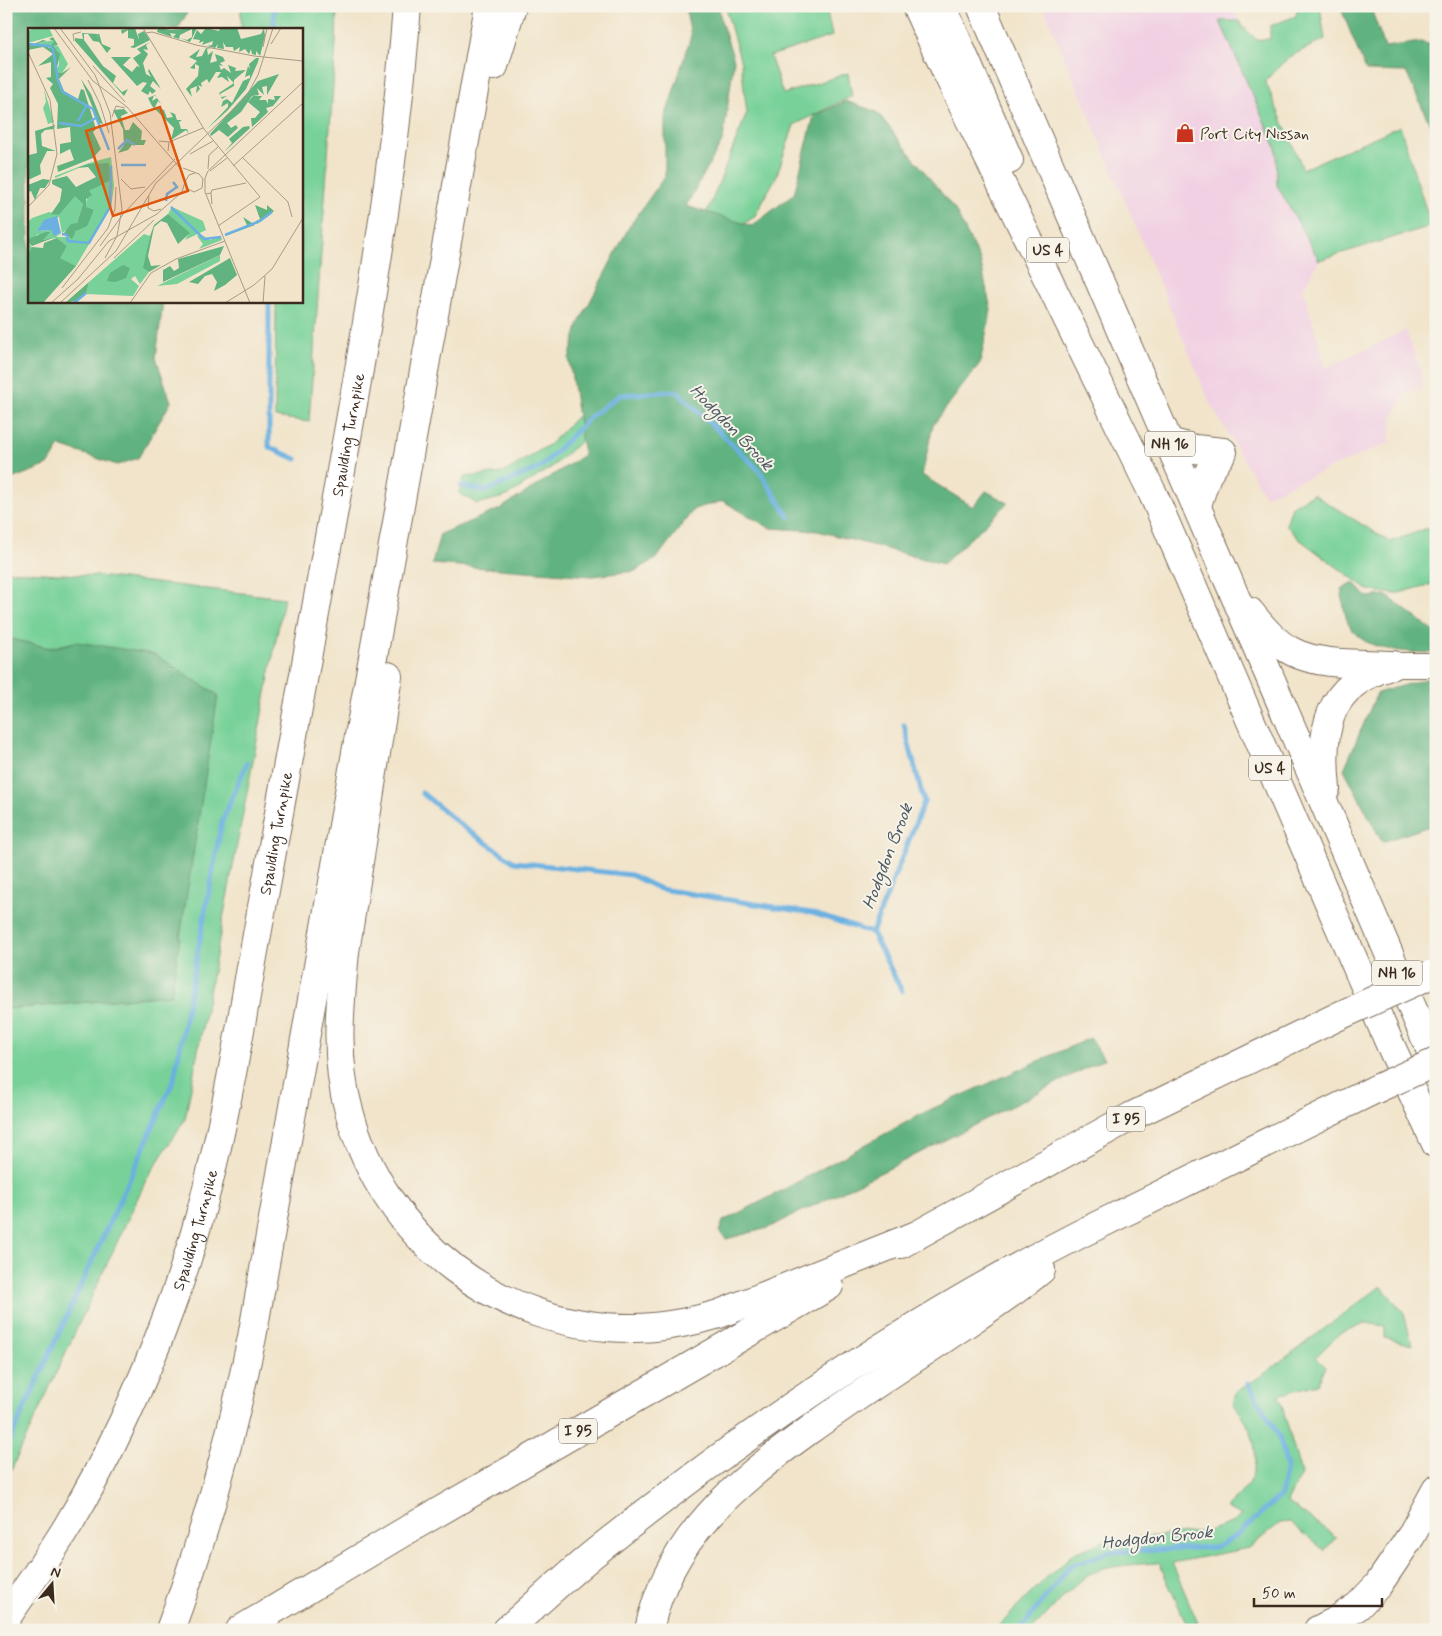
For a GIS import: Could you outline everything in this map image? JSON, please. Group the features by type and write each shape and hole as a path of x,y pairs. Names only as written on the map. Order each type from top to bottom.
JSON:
{"highway":[{"name":"Spaulding Turnpike","path":"6,1618 66,1528 97,1474 125,1418 150,1361 172,1303 208,1184 246,1001 372,290 392,158 407,6"},
{"path":"170,1630 209,1518 227,1450 252,1337 489,6"},
{"path":"455,192 512,6"},
{"path":"916,6 1153,494"},
{"name":"US 4","path":"942,6 1389,1042 1436,1144"},
{"name":"NH 16","path":"981,6 1428,1039 1436,1062"},
{"path":"427,354 405,569 344,952 341,994 339,1033 343,1084 355,1133 376,1180 405,1222 422,1241 440,1258 482,1288 506,1300 547,1316 582,1325 608,1328 662,1327 688,1323 719,1314 917,1234"},
{"path":"1169,442 1195,449 1223,452 1207,475 1197,506"},
{"path":"1233,589 1262,627 1279,643 1293,652 1328,661 1393,665"},
{"path":"1330,814 1325,788 1324,747 1336,703 1347,688 1362,677 1393,665"},
{"name":"I 95","path":"240,1630 410,1528 917,1234 1132,1116 1341,1015 1433,974"},
{"path":"507,1630 591,1556 737,1444 836,1377 940,1311 1086,1231 1436,1062"},
{"path":"649,1630 662,1589 681,1551 711,1512 728,1494 772,1457 855,1398 1007,1297 1086,1231"},
{"path":"1318,1630 1358,1606 1378,1585 1411,1536 1436,1490"}],"street":[{"path":"1393,665 1436,665"}],"shaded area":[{"path":"1043,6 1230,6 1240,21 1220,21 1276,148 1277,185 1319,260 1303,288 1326,368 1406,330 1421,373 1423,388 1406,393 1393,417 1389,443 1265,496 1210,403"}],"green space":[{"path":"6,6 184,6 187,13 179,28 28,28 28,302 163,302 156,358 171,402 138,458 117,465 60,446 48,465 6,481"},
{"path":"241,6 337,6 309,422 275,417 276,302 302,302 302,28 241,28"},
{"path":"685,6 719,6 721,21 734,60 723,140 686,206 752,226 794,194 814,116 846,101 877,112 955,210 980,260 991,310 980,363 933,425 922,475 973,507 986,491 1008,503 943,564 818,531 770,528 723,501 694,509 656,559 635,571 592,576 432,564 440,534 500,509 584,455 569,359 579,323 629,227 665,176 665,118 691,36"},
{"path":"725,6 826,6 832,36 770,56 783,94 848,73 852,96 794,125 776,177 754,217 707,248 612,413 552,467 507,496 477,504 459,493 464,477 503,473 550,444 611,381 653,323 710,205 747,113 741,63"},
{"path":"1298,6 1320,6 1325,39 1289,57 1265,81 1303,169 1400,126 1431,226 1319,260 1277,185 1276,148 1220,21 1240,21 1242,26 1257,40 1270,39 1270,26 1296,16"},
{"path":"1340,6 1370,6 1385,47 1421,42 1436,46 1436,138 1406,72 1366,71"},
{"path":"1313,494 1390,542 1436,525 1436,583 1395,594 1368,590 1299,539 1286,525 1292,506"},
{"path":"6,571 98,576 284,598 185,1119 146,1180 6,1481 6,1009 171,995 76,642 50,648 6,638"},
{"path":"1354,583 1367,597 1386,595 1436,633 1436,653 1387,649 1364,640 1355,633 1348,623 1341,589"},
{"path":"6,638 50,648 76,642 154,654 218,695 171,995 6,1009"},
{"path":"1436,676 1436,824 1382,842 1344,769 1377,693"},
{"path":"1090,1038 1104,1059 768,1228 726,1239 719,1232 723,1221 925,1112"},
{"path":"1381,1286 1404,1313 1412,1345 1385,1338 1385,1326 1365,1323 1340,1333 1316,1357 1326,1367 1317,1384 1279,1395 1301,1474 1287,1502 1336,1537 1325,1551 1290,1522 1280,1523 1249,1548 1172,1563 1198,1623 1188,1627 1159,1563 1118,1566 1094,1572 1070,1590 1032,1630 995,1630 1043,1581 1074,1553 1104,1541 1208,1531 1234,1522 1241,1515 1226,1508 1247,1485 1253,1472 1255,1461 1255,1451 1250,1431 1240,1412 1233,1404 1236,1392 1264,1374"}],"waterway":[{"name":"Hodgdon Brook","path":"274,6 274,28"},
{"name":"Hodgdon Brook","path":"269,302 269,447 296,459"},
{"name":"Hodgdon Brook","path":"461,486 486,491 541,467 591,416 620,395 677,391 758,469 789,517"},
{"name":"Hodgdon Brook","path":"902,991 872,933 924,802 904,725"},
{"path":"6,1449 174,1079 222,821 247,763"},
{"path":"422,793 462,826 514,862 631,875 660,889 812,913 872,933"},
{"name":"Hodgdon Brook","path":"1020,1630 1070,1566 1109,1552 1217,1547 1237,1535 1281,1495 1287,1468 1279,1436 1248,1384"}],"place":[{"name":"Port City Nissan","path":"1185,133"}]}
